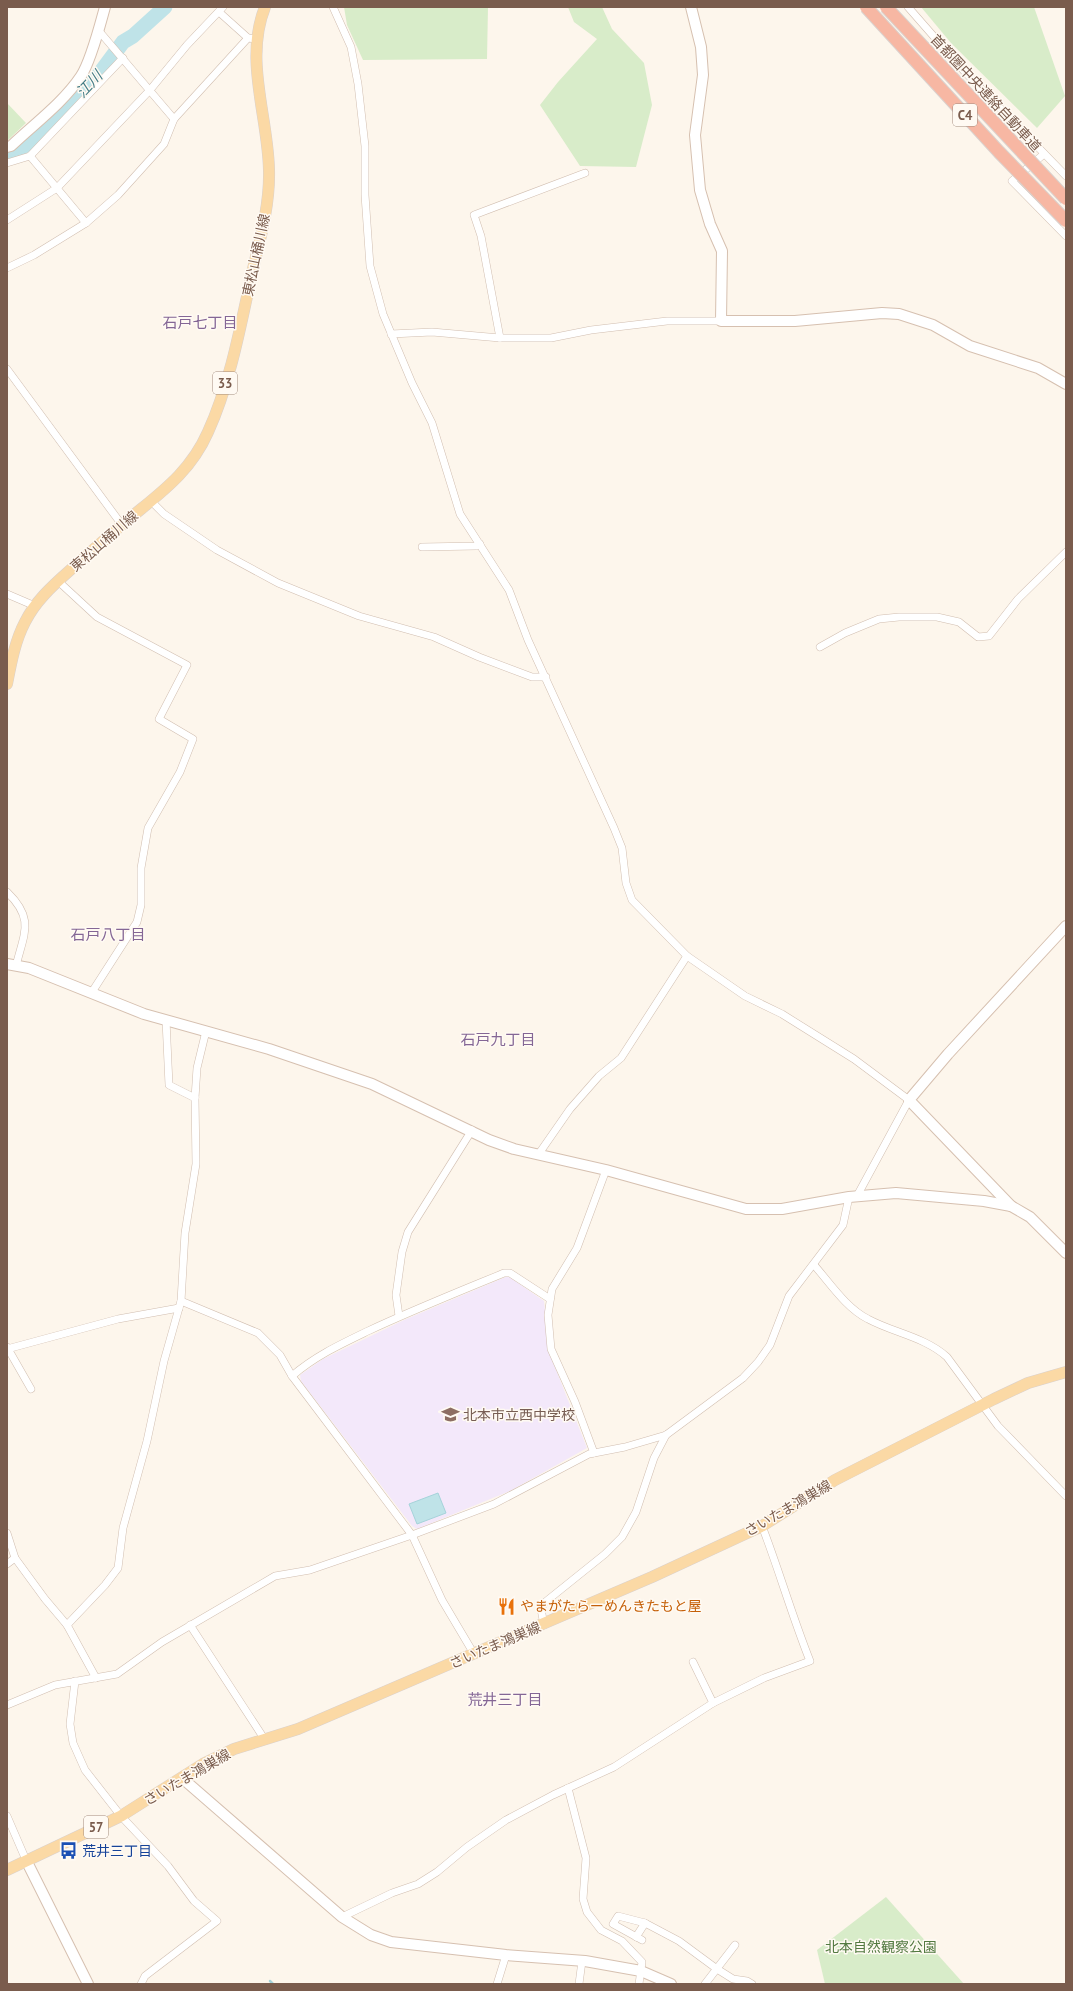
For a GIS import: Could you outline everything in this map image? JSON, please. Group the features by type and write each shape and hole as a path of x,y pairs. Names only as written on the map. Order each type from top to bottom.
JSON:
{"highway":[{"name":"C4","path":"866,7 999,152 1066,221"},
{"name":"首都圏中央連絡自動車道","path":"886,7 1066,199"}],"main road":[{"name":"東松山桶川線","path":"7,684 14,651 24,622 35,606 58,581 122,525 170,487 186,468 207,434 217,410 240,329 265,217 269,171 266,132 252,38 265,7"},
{"name":"さいたま鴻巣線","path":"7,1870 121,1816 203,1764 234,1749 298,1729 544,1625 652,1577 762,1526 836,1480 983,1405 1028,1383 1066,1372"}],"street":[{"path":"7,147 11,146 69,92 82,75 99,31 105,7"},
{"path":"333,7 351,47 358,84 365,146 365,195 370,266 383,314 432,423 460,514 509,590 528,640 622,848 626,883 632,900 687,956 744,996 782,1014 854,1059 909,1100 1011,1206 1030,1217 1066,1253"},
{"path":"691,7 702,46 703,75 696,135 700,182 710,224 722,251 721,321"},
{"path":"908,7 964,70 1066,176"},
{"path":"7,220 56,188 150,90 187,45 221,10 252,38 174,119 164,144 118,195 86,223 34,256 7,268"},
{"path":"99,31 174,119"},
{"path":"7,163 30,156 123,58"},
{"path":"1044,154 1012,182 1066,236"},
{"path":"30,156 86,223"},
{"path":"500,338 481,236 474,215 585,173"},
{"path":"391,334 432,332 500,338 551,338 591,330 667,321 795,321 882,313 899,314 933,325 970,346 1038,368 1066,384"},
{"path":"7,369 122,525"},
{"path":"151,501 164,514 217,550 278,583 359,616 434,637 479,657 532,677 546,678"},
{"path":"422,547 476,546 480,544"},
{"path":"820,647 845,633 879,619 899,617 937,617 959,622 978,637 989,636 1018,599 1066,552"},
{"path":"58,581 97,617 187,665 159,719 193,739 180,772 148,828 141,868 140,905 137,922 92,992"},
{"path":"7,594 35,606"},
{"path":"7,892 22,908 25,917 25,931 12,965 29,968 144,1014 276,1051 372,1084 472,1130 489,1140 538,1155 606,1170 746,1209 782,1209 853,1196 896,1193 984,1200 1011,1206"},
{"path":"7,1704 55,1685 117,1674 162,1642 275,1576 310,1570 412,1535 494,1504 594,1453 625,1447 666,1434 743,1378 758,1362 770,1345 789,1296 843,1225 853,1196 909,1100 948,1054 1066,926"},
{"path":"538,1155 570,1109 599,1076 621,1058 687,956"},
{"path":"166,1020 169,1085 194,1098"},
{"path":"67,1625 105,1586 118,1568 123,1528 147,1441 164,1361 180,1305 185,1233 196,1164 194,1098 197,1068 206,1031"},
{"path":"399,1316 396,1295 402,1252 408,1232 472,1130"},
{"path":"594,1453 575,1402 551,1349 548,1315 552,1289 577,1248 606,1170"},
{"path":"814,1265 852,1307 866,1319 937,1348 947,1357 998,1426 1066,1496"},
{"path":"292,1376 310,1361 399,1316 504,1273 510,1273 550,1299"},
{"path":"31,1389 7,1348 118,1319 180,1305 258,1333 280,1355 292,1376 412,1535 442,1600 474,1654"},
{"path":"544,1625 541,1609 544,1603 605,1554 622,1537 636,1512 654,1458 666,1434"},
{"path":"342,1916 392,1893 418,1884 437,1872 466,1847 506,1820 568,1788 614,1767 680,1726 713,1703 764,1678 810,1661 799,1633 777,1564 762,1526"},
{"path":"7,1533 15,1558 67,1625 96,1678"},
{"path":"7,1564 15,1558"},
{"path":"190,1625 265,1740"},
{"path":"693,1662 713,1703"},
{"path":"75,1682 70,1724 73,1743 85,1770 121,1816 168,1866 194,1901 217,1921 145,1976 141,1984"},
{"path":"182,1778 342,1916 371,1935 391,1942 506,1955 582,1961 641,1972 669,1983"},
{"path":"568,1788 586,1858 583,1899 587,1912 600,1930 622,1941 642,1962 639,1984"},
{"path":"7,1816 26,1860 88,1984"},
{"path":"645,1923 639,1939 613,1924 618,1916 645,1923 679,1941 732,1979 747,1981 752,1984"},
{"path":"707,1984 735,1945"},
{"path":"497,1984 506,1955"},
{"path":"579,1984 582,1961"}],"shaded area":[{"name":"北本市立西中学校","path":"508,1276 544,1301 549,1352 587,1448 510,1491 417,1529 412,1526 301,1381 300,1375 323,1359 404,1320"}],"green space":[{"path":"344,7 488,7 487,59 363,60 347,25"},
{"path":"568,7 602,7 612,29 644,63 652,105 636,167 580,166 540,105 558,82 597,39 574,22"},
{"path":"921,7 1034,7 1065,96 1037,128 951,43"},
{"path":"7,103 26,123 7,141"},
{"name":"北本自然観察公園","path":"886,1897 964,1984 825,1984 817,1950"}],"water":[{"path":"438,1493 446,1513 417,1524 409,1504"}],"waterway":[{"name":"江川","path":"7,154 15,152 36,138 97,77 123,42 133,36 165,7"},
{"path":"270,1981 273,1984"}],"place":[{"name":"北本市立西中学校","path":"450,1415"},
{"name":"やまがたらーめんきたもと屋","path":"507,1606"},
{"name":"荒井三丁目","path":"69,1851"}],"district":[{"name":"石戸七丁目","path":"200,322"},
{"name":"石戸八丁目","path":"108,934"},
{"name":"石戸九丁目","path":"498,1039"},
{"name":"荒井三丁目","path":"505,1699"}]}
